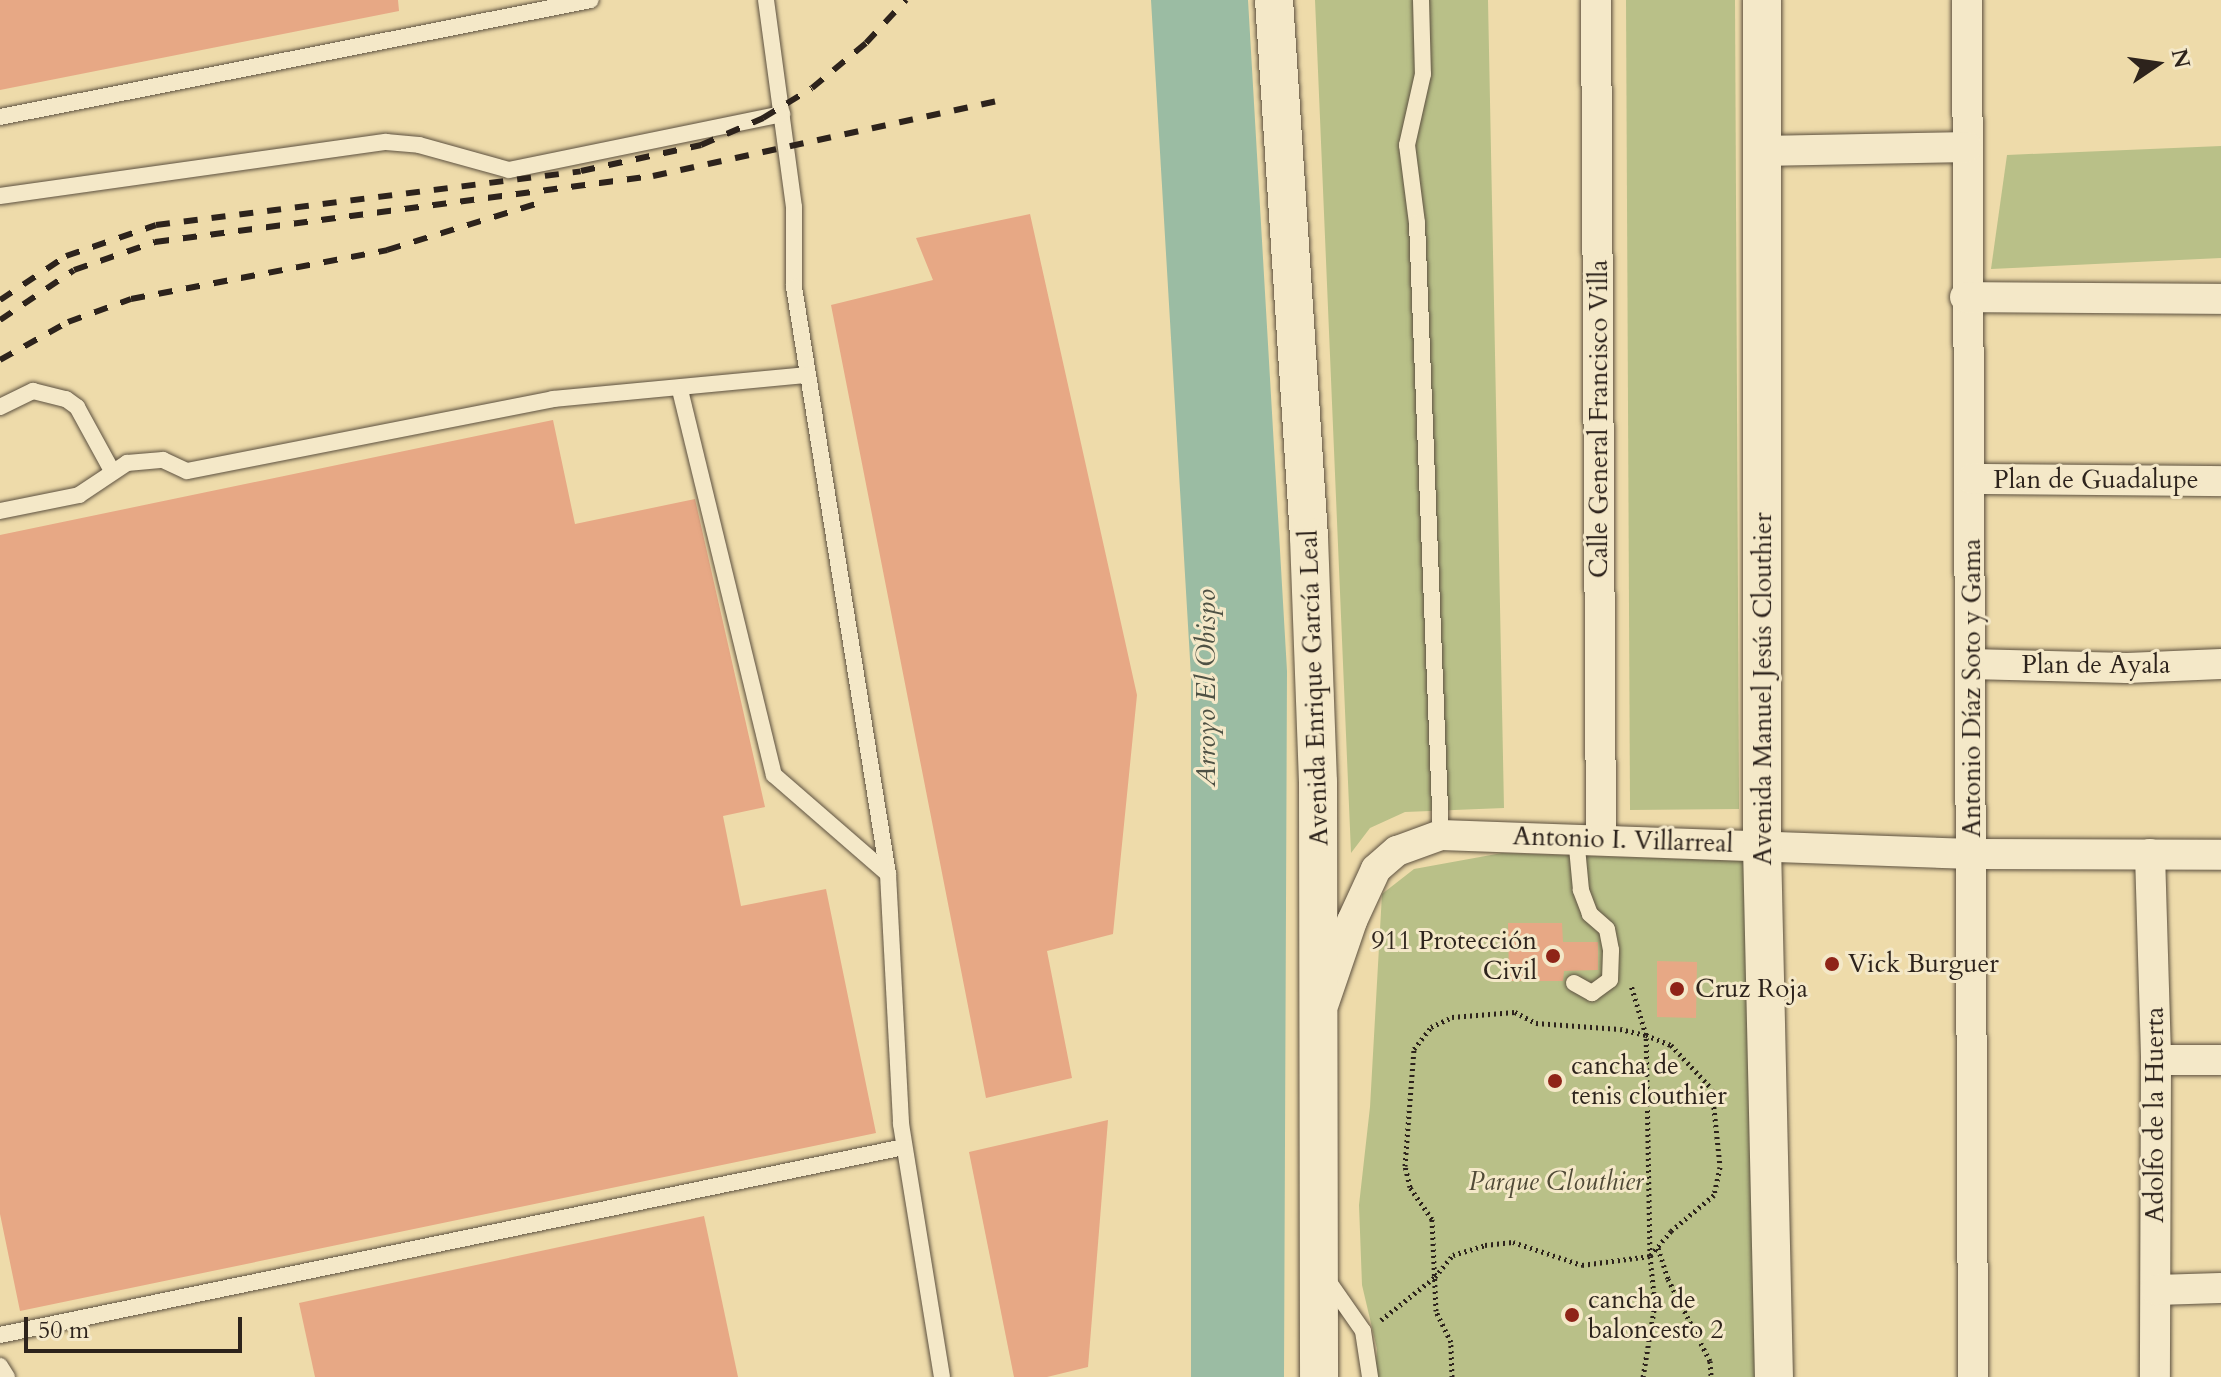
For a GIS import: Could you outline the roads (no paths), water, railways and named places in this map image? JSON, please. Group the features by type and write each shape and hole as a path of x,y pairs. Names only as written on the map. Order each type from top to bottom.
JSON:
{"street":[{"name":"Avenida Enrique García Leal","path":"1274,0 1309,537 1322,1008 1317,1268 1319,1377"},
{"name":"Calle General Francisco Villa","path":"1588,837 1596,0"},
{"name":"Avenida Manuel Jesús Clouthier","path":"1762,0 1762,846 1774,1377"},
{"name":"Antonio Díaz Soto y Gama","path":"1967,0 1965,297 1972,479 1973,1377"},
{"path":"1763,151 1967,147"},
{"path":"1965,297 2221,299"},
{"name":"Plan de Guadalupe","path":"1972,479 2221,481"},
{"name":"Plan de Ayala","path":"1970,664 2127,668 2221,664"},
{"name":"Antonio I. Villarreal","path":"1322,1008 1352,921 1376,869 1397,851 1441,835 1588,837 1973,854 2221,855"},
{"name":"Adolfo de la Huerta","path":"2150,854 2156,1060 2155,1377"},
{"path":"2156,1060 2221,1060"},
{"path":"2156,1290 2221,1288"}],"lane":[{"path":"0,117 591,0"},
{"path":"766,0 794,207 794,287 888,874 904,1147 942,1377"},
{"path":"1421,0 1423,74 1407,145 1417,223 1441,835"},
{"path":"0,196 386,142 419,145 509,170 782,114"},
{"path":"0,511 79,495 111,469 163,460 187,471 553,399 680,390 808,375"},
{"path":"680,390 774,775 888,874"},
{"path":"0,407 33,391 66,399 77,407 111,469"},
{"path":"1574,983 1592,993 1610,980 1611,950 1607,929 1590,914 1581,890 1588,837"},
{"path":"0,1335 904,1147"},
{"path":"1317,1268 1353,1310 1363,1331 1370,1377"},
{"path":"0,1366 7,1377"}],"water":[{"name":"Arroyo El Obispo","path":"1151,0 1248,0 1287,671 1284,1377 1191,1377 1191,676"}],"railway":[{"path":"0,300 66,256 156,225 581,171 701,145 763,118 812,88 866,43 906,0"},
{"path":"0,320 74,270 155,242 653,176 1002,100"},
{"path":"0,360 68,322 131,299 387,250 542,202"}],"place":[{"name":"911 Protección Civil","path":"1553,956"},
{"name":"Vick Burguer","path":"1832,964"},
{"name":"Cruz Roja","path":"1677,989"},
{"name":"cancha de tenis clouthier","path":"1555,1081"},
{"name":"cancha de baloncesto 2","path":"1572,1315"}],"park label":[{"name":"Parque Clouthier","path":"1556,1182"}]}
